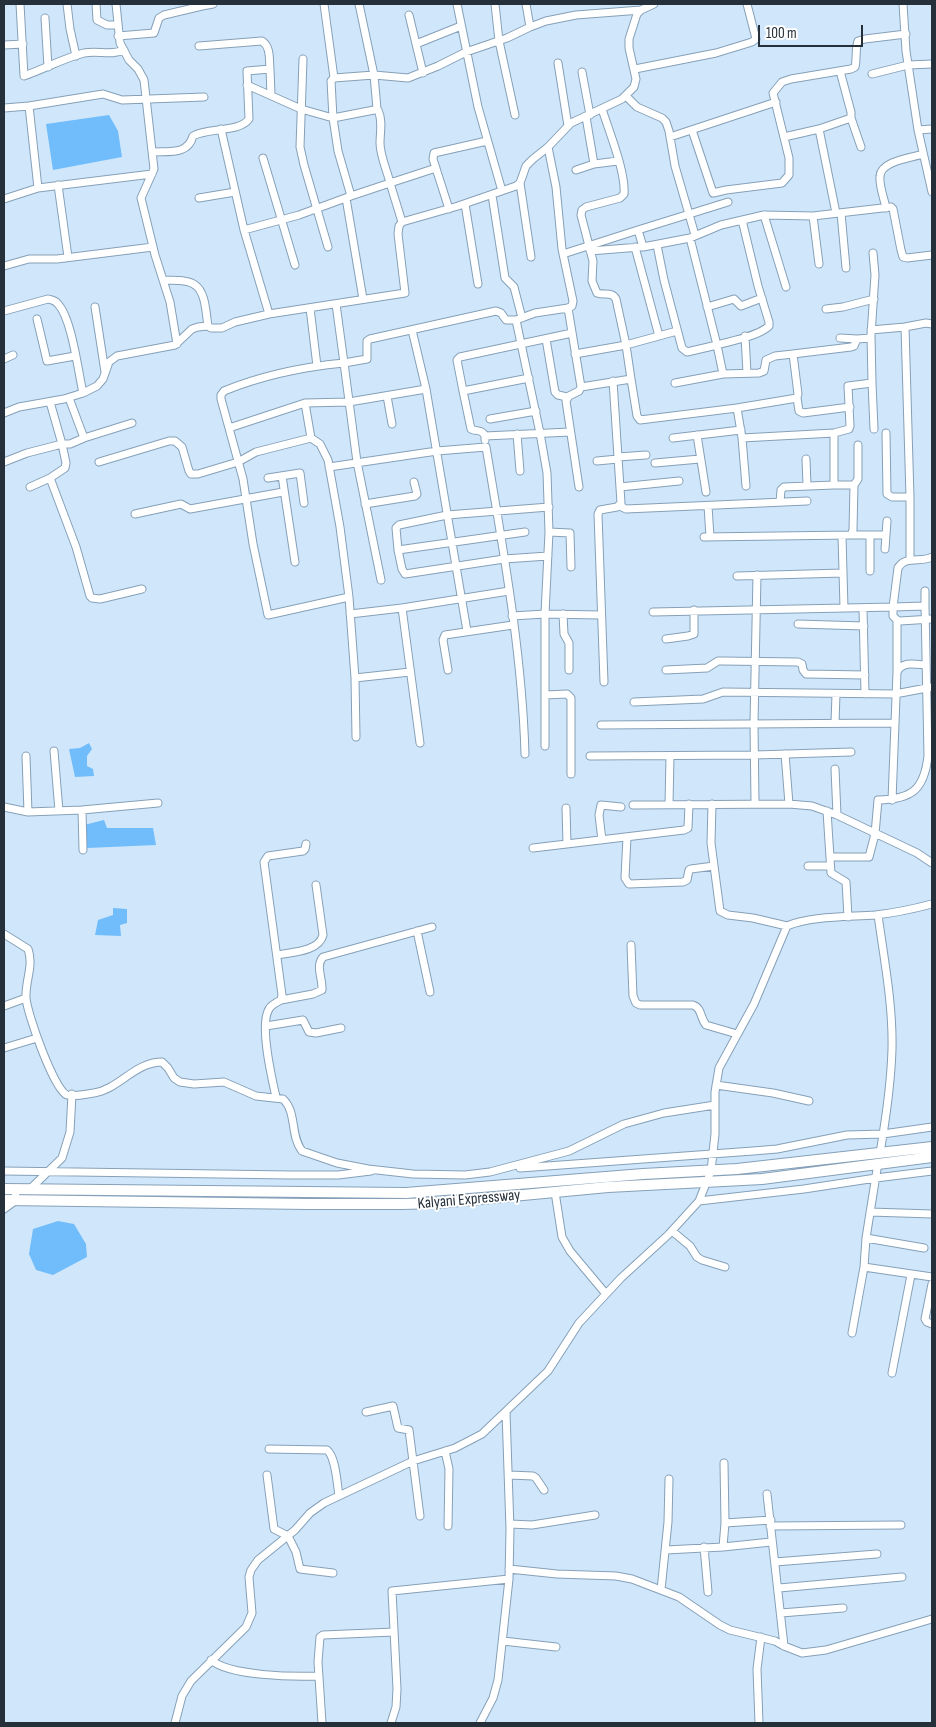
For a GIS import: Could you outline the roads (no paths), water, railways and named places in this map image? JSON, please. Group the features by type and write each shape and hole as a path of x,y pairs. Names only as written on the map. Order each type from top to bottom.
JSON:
{"highway":[{"name":"Kalyani Expressway","path":"4,1189 406,1193 643,1174 712,1171 880,1150 932,1147"},
{"name":"Kalyani Expressway","path":"4,1200 403,1204 447,1202 608,1187 762,1179 932,1157"}],"street":[{"path":"20,4 24,76 76,56 93,52 115,53 124,50"},
{"path":"68,4 70,29 76,56"},
{"path":"96,4 97,20 107,25 118,25"},
{"path":"116,4 120,43 129,60 138,69 144,80 154,169 142,198 170,302 177,344"},
{"path":"118,36 154,33 159,18 164,15 213,4"},
{"path":"324,4 334,78 330,85 333,118 364,299"},
{"path":"359,4 374,75 377,109 380,113 382,154 402,222"},
{"path":"457,4 460,26 487,141 502,191"},
{"path":"495,4 499,41 515,115"},
{"path":"526,4 530,27"},
{"path":"334,78 374,75 408,78 423,73 466,52 499,41 546,21 654,4"},
{"path":"635,69 716,53 752,42 756,39 747,4"},
{"path":"903,4 908,65 918,130 932,191"},
{"path":"531,257 520,183 526,166 568,126 626,96 634,87 636,82 635,69 629,48 629,39 637,14 643,7"},
{"path":"409,15 423,73"},
{"path":"45,18 48,67"},
{"path":"416,44 460,26"},
{"path":"692,130 713,193 782,183 789,175 790,158 773,93 782,82 791,78 851,69 855,67 858,41 906,34"},
{"path":"199,46 262,41 266,44 269,51 271,95"},
{"path":"4,45 23,44"},
{"path":"303,59 300,147 328,247"},
{"path":"558,63 568,126"},
{"path":"872,74 908,65 932,64"},
{"path":"153,152 177,151 185,148 191,144 193,136 199,132 242,126 249,119 247,71 270,69"},
{"path":"840,71 851,118 861,147"},
{"path":"582,72 594,164"},
{"path":"247,86 301,109 333,118 377,109"},
{"path":"4,108 29,106 103,94 122,100 204,97"},
{"path":"626,96 637,107 662,118 666,122 675,166 689,214 692,236 723,374"},
{"path":"670,137 776,102"},
{"path":"29,106 38,188"},
{"path":"602,109 625,186 624,194 620,198 586,207 582,210 581,215 593,261 592,281 595,291 601,295 614,295 626,344 637,416 640,420 737,408 797,398"},
{"path":"784,137 819,129 851,118"},
{"path":"221,129 244,230 269,314"},
{"path":"819,129 839,213 846,268"},
{"path":"918,130 932,130"},
{"path":"449,209 433,155 437,152 487,141"},
{"path":"349,597 268,616 246,498 221,395 224,391 267,376 317,366 344,364 368,359 367,341 370,339 496,311 501,313 506,320 519,319 542,311 572,306 573,301 563,254 556,187 548,147"},
{"path":"886,208 879,178 881,170 886,165 923,154"},
{"path":"264,158 295,265"},
{"path":"576,170 594,164 618,161"},
{"path":"244,230 282,220 436,168"},
{"path":"4,198 38,188 152,174"},
{"path":"4,413 19,407 69,398 83,393 97,386 103,379 109,362 117,356 177,344 192,329 208,326 211,328 222,328 235,322 269,314 405,293 398,234 399,226 402,222 465,204 520,183"},
{"path":"58,186 68,257"},
{"path":"199,198 235,192"},
{"path":"492,195 505,278 514,287 522,344 547,473 550,532 545,614 545,746"},
{"path":"590,249 638,230 728,202"},
{"path":"465,204 478,284"},
{"path":"563,254 590,249 657,245 692,236 722,225 764,215 813,216 891,207 904,257 932,254"},
{"path":"764,215 786,287"},
{"path":"813,216 820,264"},
{"path":"657,245 682,348 687,352 717,345 766,329 769,326 742,220"},
{"path":"638,230 639,247 658,336"},
{"path":"4,266 29,259 68,257 154,247"},
{"path":"873,253 875,275 871,338 874,429"},
{"path":"163,280 195,284 203,299 208,326"},
{"path":"708,307 734,299 741,306 762,298"},
{"path":"4,311 48,299 54,300 59,304 67,319 83,393"},
{"path":"826,309 843,307 874,299"},
{"path":"336,304 358,462 381,580"},
{"path":"94,307 106,372"},
{"path":"310,308 317,366"},
{"path":"546,339 556,392 558,395 567,397 579,392 581,387 568,308"},
{"path":"37,320 46,361 75,356"},
{"path":"871,330 932,324"},
{"path":"905,327 910,560"},
{"path":"412,330 426,390 437,451 466,631"},
{"path":"575,354 677,331"},
{"path":"525,754 521,674 486,447 483,433 480,430 475,431 471,429 457,360 460,357 572,333"},
{"path":"745,336 747,372"},
{"path":"840,338 871,338"},
{"path":"675,383 723,374 764,371 766,360 770,358 851,347 854,346 857,339"},
{"path":"793,354 799,411 803,414 850,407"},
{"path":"4,359 14,355"},
{"path":"463,391 529,378"},
{"path":"581,387 631,378"},
{"path":"614,381 620,506"},
{"path":"742,438 834,433 849,429 850,407 848,386 872,383"},
{"path":"229,428 305,403 349,402 426,390"},
{"path":"387,396 392,424"},
{"path":"567,397 570,432 579,487"},
{"path":"69,398 84,438"},
{"path":"30,487 50,478 65,468 66,463 62,444 50,402"},
{"path":"305,403 310,438"},
{"path":"737,408 742,438 746,486"},
{"path":"490,419 536,411"},
{"path":"4,462 26,453 62,444 70,444 132,423"},
{"path":"673,438 741,430"},
{"path":"484,436 570,432"},
{"path":"834,433 834,484"},
{"path":"886,433 887,494 892,497 910,497"},
{"path":"517,434 520,471"},
{"path":"697,435 706,492"},
{"path":"99,462 169,441 176,441 182,447 186,465 191,474 198,474 238,462 256,452 310,438 320,444 329,467 340,527 349,597 355,678 356,737"},
{"path":"851,535 853,530 854,484 858,479 858,445"},
{"path":"329,467 437,451 486,447"},
{"path":"597,462 646,455"},
{"path":"655,463 700,458"},
{"path":"806,460 807,486"},
{"path":"268,478 300,474 304,503"},
{"path":"282,476 294,562"},
{"path":"50,478 76,547 90,596 94,599 100,599 142,589"},
{"path":"620,488 679,481"},
{"path":"365,504 415,496 417,494 414,482"},
{"path":"780,502 781,490 784,487 854,484"},
{"path":"135,514 182,504 190,509 283,492"},
{"path":"604,682 600,615 598,514 600,510 620,506 626,509 807,501"},
{"path":"708,506 707,537 886,535"},
{"path":"548,556 504,559 404,574 398,550 396,526 447,515 549,507"},
{"path":"885,549 887,521"},
{"path":"398,550 525,532"},
{"path":"550,532 570,533 571,567"},
{"path":"870,535 870,571"},
{"path":"842,536 844,608"},
{"path":"892,800 897,672 897,620 894,616 893,607 898,568 901,563 910,560 928,560 932,557"},
{"path":"737,576 843,573"},
{"path":"754,804 757,575"},
{"path":"830,857 869,857 875,834 878,800 892,800 910,795 923,780 930,742 929,687 925,665 929,619 925,606 925,591"},
{"path":"350,614 509,592"},
{"path":"653,612 757,609 863,609 925,606"},
{"path":"402,608 420,743"},
{"path":"863,609 865,694"},
{"path":"666,639 694,634 694,610"},
{"path":"512,616 545,614 600,615"},
{"path":"564,614 564,634 569,643 570,670"},
{"path":"897,620 929,619"},
{"path":"448,670 443,637 447,634 513,624"},
{"path":"798,624 864,626"},
{"path":"666,670 707,668 718,661 756,660 798,662 802,664 806,674 865,675"},
{"path":"897,672 899,666 903,664 925,665"},
{"path":"355,678 410,672"},
{"path":"634,702 703,699 723,692 896,694 929,687"},
{"path":"545,695 567,694 571,698 571,774"},
{"path":"835,723 836,694"},
{"path":"601,725 894,723"},
{"path":"54,751 59,811"},
{"path":"590,756 755,755 851,752"},
{"path":"785,754 789,804"},
{"path":"26,756 28,812"},
{"path":"669,805 670,756"},
{"path":"835,770 837,815"},
{"path":"4,807 28,812 82,810 158,803"},
{"path":"533,848 684,830 688,828 689,824 689,804"},
{"path":"712,804 711,843 720,911 728,915 754,918 787,926 795,922 907,911 932,904"},
{"path":"634,805 789,804 812,806 837,815 932,863"},
{"path":"602,840 599,815 601,805 621,806"},
{"path":"566,808 567,844"},
{"path":"82,810 83,850"},
{"path":"827,811 831,873 846,882 848,917"},
{"path":"627,837 625,878 629,884 684,882 687,880 689,870 714,866"},
{"path":"281,1000 282,995 265,858 303,851 306,844"},
{"path":"808,866 830,866"},
{"path":"277,955 314,946 321,941 323,935 316,885"},
{"path":"878,914 890,1007 892,1048 890,1093 880,1150"},
{"path":"175,1723 182,1696 191,1681 250,1621 252,1613 249,1577 254,1564 288,1536 317,1508 338,1496 413,1461 469,1442 482,1434 548,1371 579,1323 621,1278 672,1231 698,1201 712,1171 716,1085 719,1068 754,1004 787,926"},
{"path":"276,1097 268,1054 265,1019 269,1008 281,1000 313,994 322,990 319,965 323,957 432,927"},
{"path":"417,931 430,992"},
{"path":"4,934 28,949 31,962 26,998 40,1047 60,1089 68,1095 107,1090 135,1070 160,1062 165,1064 174,1078 180,1082 194,1084 224,1082 256,1096 283,1099 290,1109 295,1139 302,1151 337,1162 413,1174 465,1175 490,1172 569,1151 624,1124 664,1113 715,1104"},
{"path":"631,945 633,996 636,1003 640,1005 697,1006 706,1025 738,1034"},
{"path":"4,1006 26,998"},
{"path":"266,1026 303,1020 310,1032 341,1028"},
{"path":"4,1048 37,1038"},
{"path":"716,1085 810,1101"},
{"path":"29,1190 50,1172 62,1158 70,1132 72,1094"},
{"path":"509,1168 777,1149 847,1135 883,1135 932,1127"},
{"path":"852,1333 864,1267 866,1238 878,1164"},
{"path":"4,1171 338,1175 381,1170"},
{"path":"698,1201 804,1189 932,1171"},
{"path":"4,1210 15,1201 16,1189"},
{"path":"555,1192 562,1237 570,1251 606,1294"},
{"path":"870,1212 932,1214"},
{"path":"672,1231 690,1246 697,1257 726,1267"},
{"path":"866,1238 924,1248"},
{"path":"864,1267 932,1277"},
{"path":"892,1373 911,1275"},
{"path":"932,1284 925,1318 927,1322 932,1324"},
{"path":"366,1412 394,1406 398,1428 409,1431 420,1516"},
{"path":"480,1723 493,1698 498,1680 509,1579 510,1524 506,1412"},
{"path":"269,1449 324,1448 330,1452 333,1459 338,1496"},
{"path":"445,1451 450,1474 448,1526"},
{"path":"723,1548 725,1523 724,1463"},
{"path":"267,1475 274,1529 288,1536 296,1552 300,1569 334,1573"},
{"path":"509,1475 533,1476 544,1490"},
{"path":"661,1590 666,1550 669,1479"},
{"path":"767,1494 784,1646"},
{"path":"510,1524 532,1525 595,1515"},
{"path":"725,1523 901,1524"},
{"path":"666,1550 704,1547 723,1548 771,1542"},
{"path":"704,1547 708,1592"},
{"path":"775,1562 877,1554"},
{"path":"509,1569 557,1574 616,1576 632,1579 679,1597 725,1628 775,1641 802,1653 826,1650 932,1619"},
{"path":"778,1588 902,1577"},
{"path":"391,1723 396,1707 397,1689 392,1591 509,1579"},
{"path":"781,1613 843,1608"},
{"path":"322,1723 319,1676 320,1638 323,1635 394,1632"},
{"path":"759,1723 758,1668 761,1637"},
{"path":"503,1641 556,1647"},
{"path":"211,1660 216,1665 230,1670 284,1676 319,1676"}],"water":[{"path":"109,115 118,131 122,157 53,170 46,124"},
{"path":"89,743 92,749 87,756 87,766 93,769 94,776 75,777 69,749 80,748"},
{"path":"104,820 107,828 153,828 156,845 87,848 84,825"},
{"path":"113,908 127,909 127,923 120,925 121,936 95,935 98,920 113,915"},
{"path":"58,1221 74,1224 86,1244 87,1257 53,1275 36,1270 29,1254 33,1229"}]}
